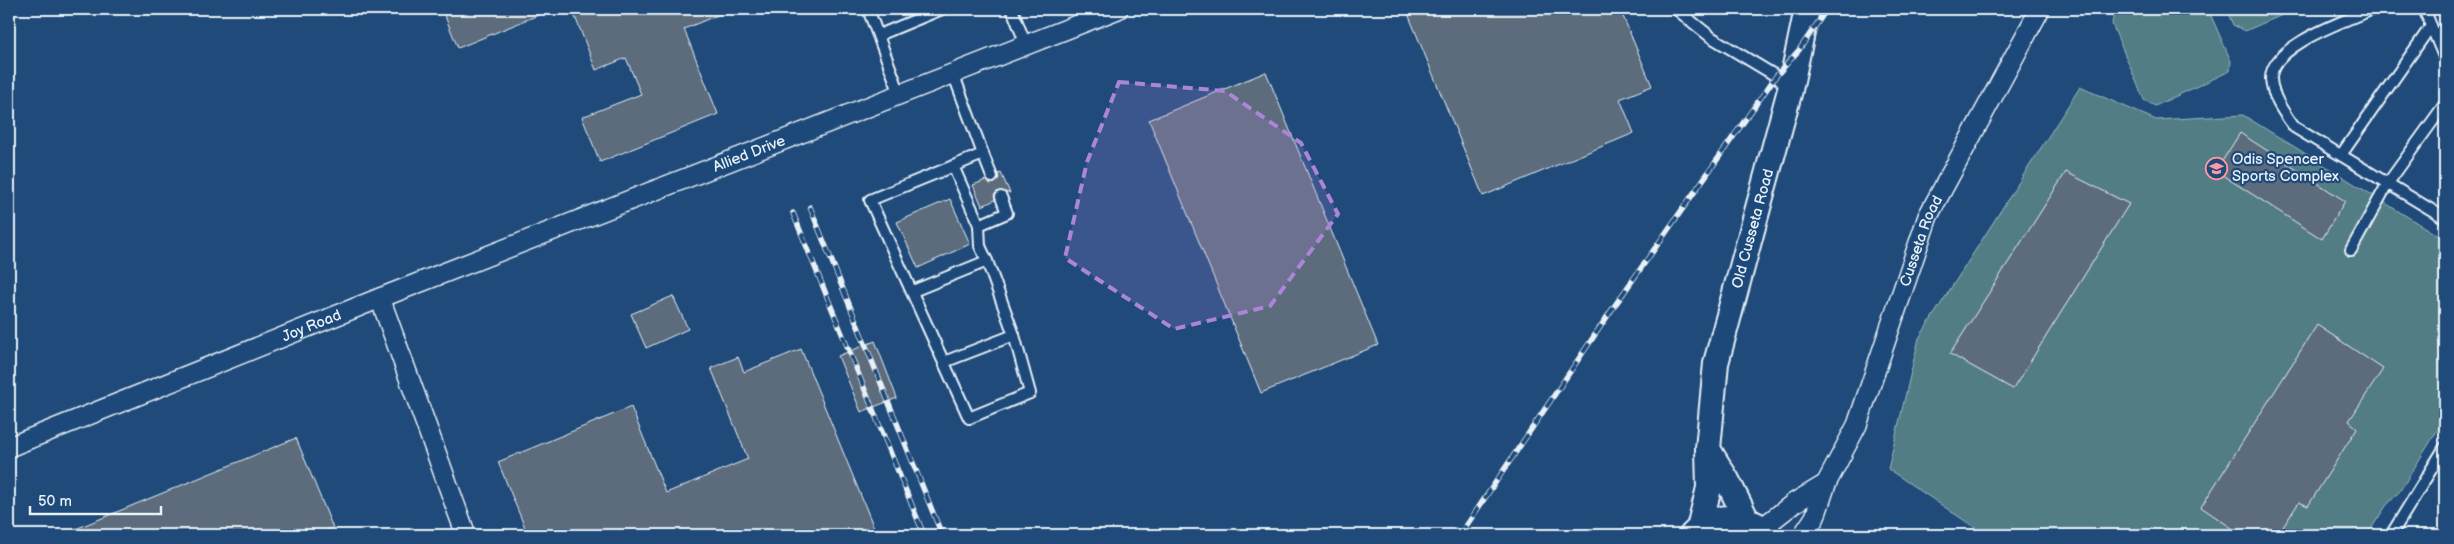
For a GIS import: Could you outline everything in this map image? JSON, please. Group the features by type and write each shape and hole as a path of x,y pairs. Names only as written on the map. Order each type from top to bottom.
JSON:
{"street":[{"name":"Allied Drive","path":"380,298 1118,9"},
{"name":"Old Cusseta Road","path":"1695,532 1709,488 1708,449 1716,363 1790,90 1807,9"},
{"name":"Cusseta Road","path":"1803,535 1815,517 1826,484 1857,425 1928,216 2040,9"},
{"path":"380,298 466,535"},
{"name":"Joy Road","path":"9,446 380,298"},
{"path":"1708,449 1760,528"},
{"path":"1760,528 1794,503 1826,484"},
{"path":"1695,532 1714,520 1730,517 1760,528"}],"lane":[{"path":"868,9 900,94"},
{"path":"879,35 942,9"},
{"path":"1012,9 1026,45"},
{"path":"2373,9 2296,45 2278,59 2271,78 2278,104 2294,127 2445,218"},
{"path":"2424,9 2445,59"},
{"path":"1680,10 1711,37 1776,76 1790,90"},
{"path":"2341,155 2431,26"},
{"path":"953,73 992,177"},
{"path":"2351,250 2388,183 2445,104"},
{"path":"953,166 979,225 980,246 1014,335 1030,393 969,418 913,291 870,200 953,166 983,154"},
{"path":"979,225 1007,213 1001,197"},
{"path":"913,291 987,261"},
{"path":"944,362 1014,335"},
{"path":"2391,535 2445,447"}],"highlighted area":[{"path":"1119,82 1225,91 1301,143 1338,214 1270,306 1174,329 1065,258 1087,162"}],"green space":[{"path":"2121,9 2208,9 2231,61 2230,71 2155,106 2144,100 2112,24 2114,12"},
{"path":"2226,9 2296,9 2245,31 2233,25"},
{"name":"Odis Spencer Sports Complex","path":"2080,87 2156,120 2243,115 2445,240 2445,418 2400,491 2386,506 2367,535 1986,535 1888,469 1919,338"}],"building":[{"path":"442,9 553,9 458,48"},
{"path":"572,9 732,9 684,29 718,114 600,162 582,117 641,94 626,58 596,70"},
{"path":"1406,9 1620,9 1652,86 1620,99 1634,133 1483,196"},
{"path":"1266,72 1378,345 1261,393 1149,120"},
{"path":"2240,133 2345,201 2322,239 2216,171"},
{"path":"2066,172 2129,204 2013,389 1950,354"},
{"path":"1001,173 1010,193 998,191 994,195 995,200 982,206 973,185 986,180 990,184 995,183 999,178 998,174"},
{"path":"950,199 970,244 918,268 897,222"},
{"path":"673,296 688,329 646,348 631,314"},
{"path":"2317,325 2383,369 2349,421 2357,428 2308,506 2299,502 2278,535 2242,535 2201,507"},
{"path":"875,341 897,398 861,412 838,356"},
{"path":"801,349 877,535 528,535 498,462 631,407 666,493 748,459 711,368 738,357 744,372"},
{"path":"296,438 333,528 314,535 61,535"}],"railway":[{"path":"1460,535 1613,308 1776,76 1799,50 1827,9"},
{"path":"810,207 942,535"},
{"path":"793,213 924,535"}],"place":[{"name":"Odis Spencer Sports Complex","path":"2216,168"}]}
